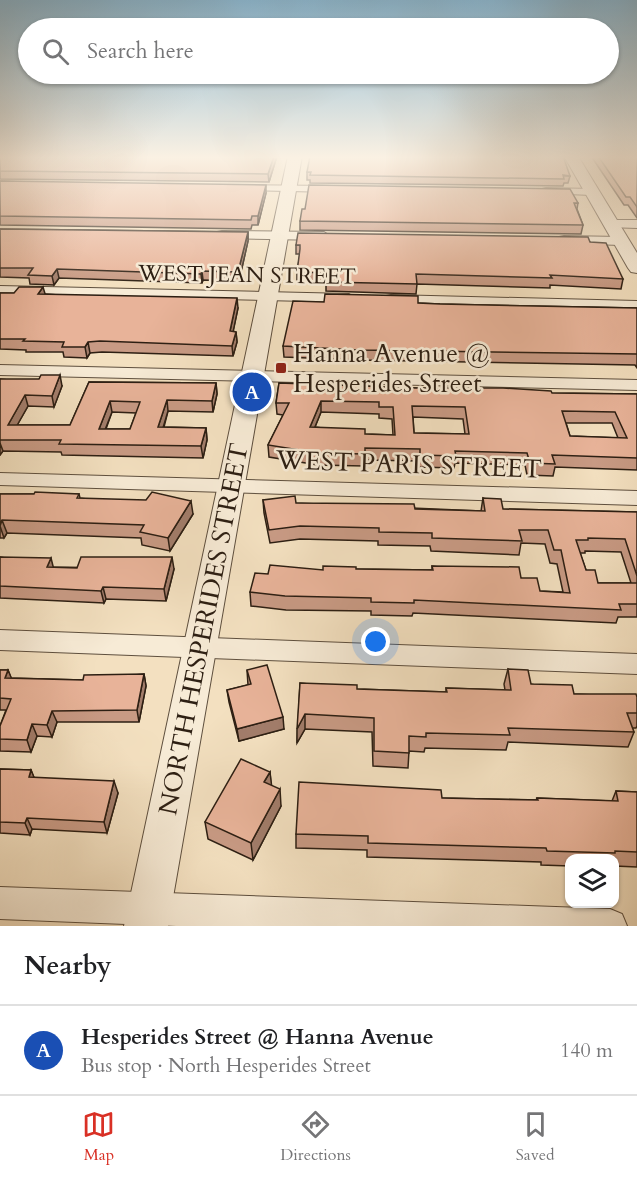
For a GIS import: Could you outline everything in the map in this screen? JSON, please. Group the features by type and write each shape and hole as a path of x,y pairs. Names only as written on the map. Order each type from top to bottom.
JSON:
{"street":[{"name":"NORTH HESPERIDES STREET","path":"147,918 287,199"},
{"path":"596,199 637,268"},
{"path":"611,224 637,224"},
{"path":"209,234 338,237"},
{"path":"550,240 621,241"},
{"name":"WEST JEAN STREET","path":"0,290 637,305"},
{"path":"0,370 637,384"},
{"name":"WEST PARIS STREET","path":"0,479 637,498"},
{"path":"0,640 637,664"},
{"path":"0,903 147,918 610,926"}],"building":[{"path":"0,199 262,199 258,216 252,216 251,220 0,216"},
{"path":"307,199 576,199 578,203 574,203 583,225 300,221 302,209 305,209"},
{"path":"0,229 248,232 238,272 202,271 201,274 57,269 52,276 28,275 33,268 0,268"},
{"path":"298,233 588,237 590,242 606,243 623,279 550,275 552,278 416,274 417,284 326,282 327,273 297,272 300,249 300,245 296,245"},
{"path":"19,287 43,287 38,294 237,298 230,331 236,332 232,346 100,341 88,342 85,347 62,347 64,342 0,339 0,293 14,293"},
{"path":"325,294 418,296 418,303 440,304 637,308 637,354 359,350 283,346 293,301 324,302"},
{"path":"41,375 60,375 52,396 25,395 8,425 70,425 89,382 216,383 212,401 167,400 158,427 206,428 201,446 59,444 61,440 0,440 0,379 39,379","holes":["110,401 140,402 130,429 99,429"]},
{"path":"279,383 416,388 503,388 551,391 552,393 637,394 637,458 552,455 555,464 530,463 527,453 455,451 456,456 420,455 420,449 365,448 365,454 318,453 268,445 289,403 276,403","holes":["321,401 379,402 379,407 393,407 395,435 365,434 365,429 310,427","412,406 465,407 469,434 414,433","562,411 615,412 627,438 570,436"]},
{"path":"35,492 79,494 77,498 146,500 152,492 191,501 168,538 140,532 144,525 2,520 0,524 0,494 34,494"},
{"path":"295,496 296,503 414,504 415,509 485,511 483,498 501,499 503,509 637,512 637,576 625,539 576,540 586,570 595,570 598,583 637,583 637,604 619,604 621,610 414,600 414,603 371,602 371,598 285,596 250,592 255,573 268,574 270,565 323,570 323,566 433,570 432,566 519,567 521,578 537,578 540,591 570,593 561,550 554,550 548,530 519,530 522,541 432,538 432,533 379,532 379,528 300,526 269,530 263,500"},
{"path":"0,557 51,558 47,567 77,568 81,557 172,557 164,589 103,587 101,591 0,586"},
{"path":"267,665 283,717 237,729 227,690 251,684 247,670"},
{"path":"508,669 528,670 531,684 572,685 574,694 636,694 637,713 627,713 634,732 508,728 510,735 426,733 426,737 409,736 409,753 374,751 374,718 305,714 297,729 300,683 357,685 357,689 447,692 446,688 511,690"},
{"path":"0,670 8,670 5,678 83,680 84,675 144,674 137,710 52,711 47,725 32,724 27,740 0,739 0,726 11,699 0,698"},
{"path":"241,759 270,772 264,782 280,789 251,843 205,822"},
{"path":"0,769 31,770 29,777 114,781 104,822 27,818 25,823 0,822"},
{"path":"299,782 441,790 442,798 618,801 616,791 637,792 637,852 547,851 546,848 368,843 368,836 296,834"}],"place":[{"name":"Hanna Avenue @ Hesperides Street","path":"281,368"},
{"name":"Hesperides Street @ Hanna Avenue","path":"252,392"}]}
